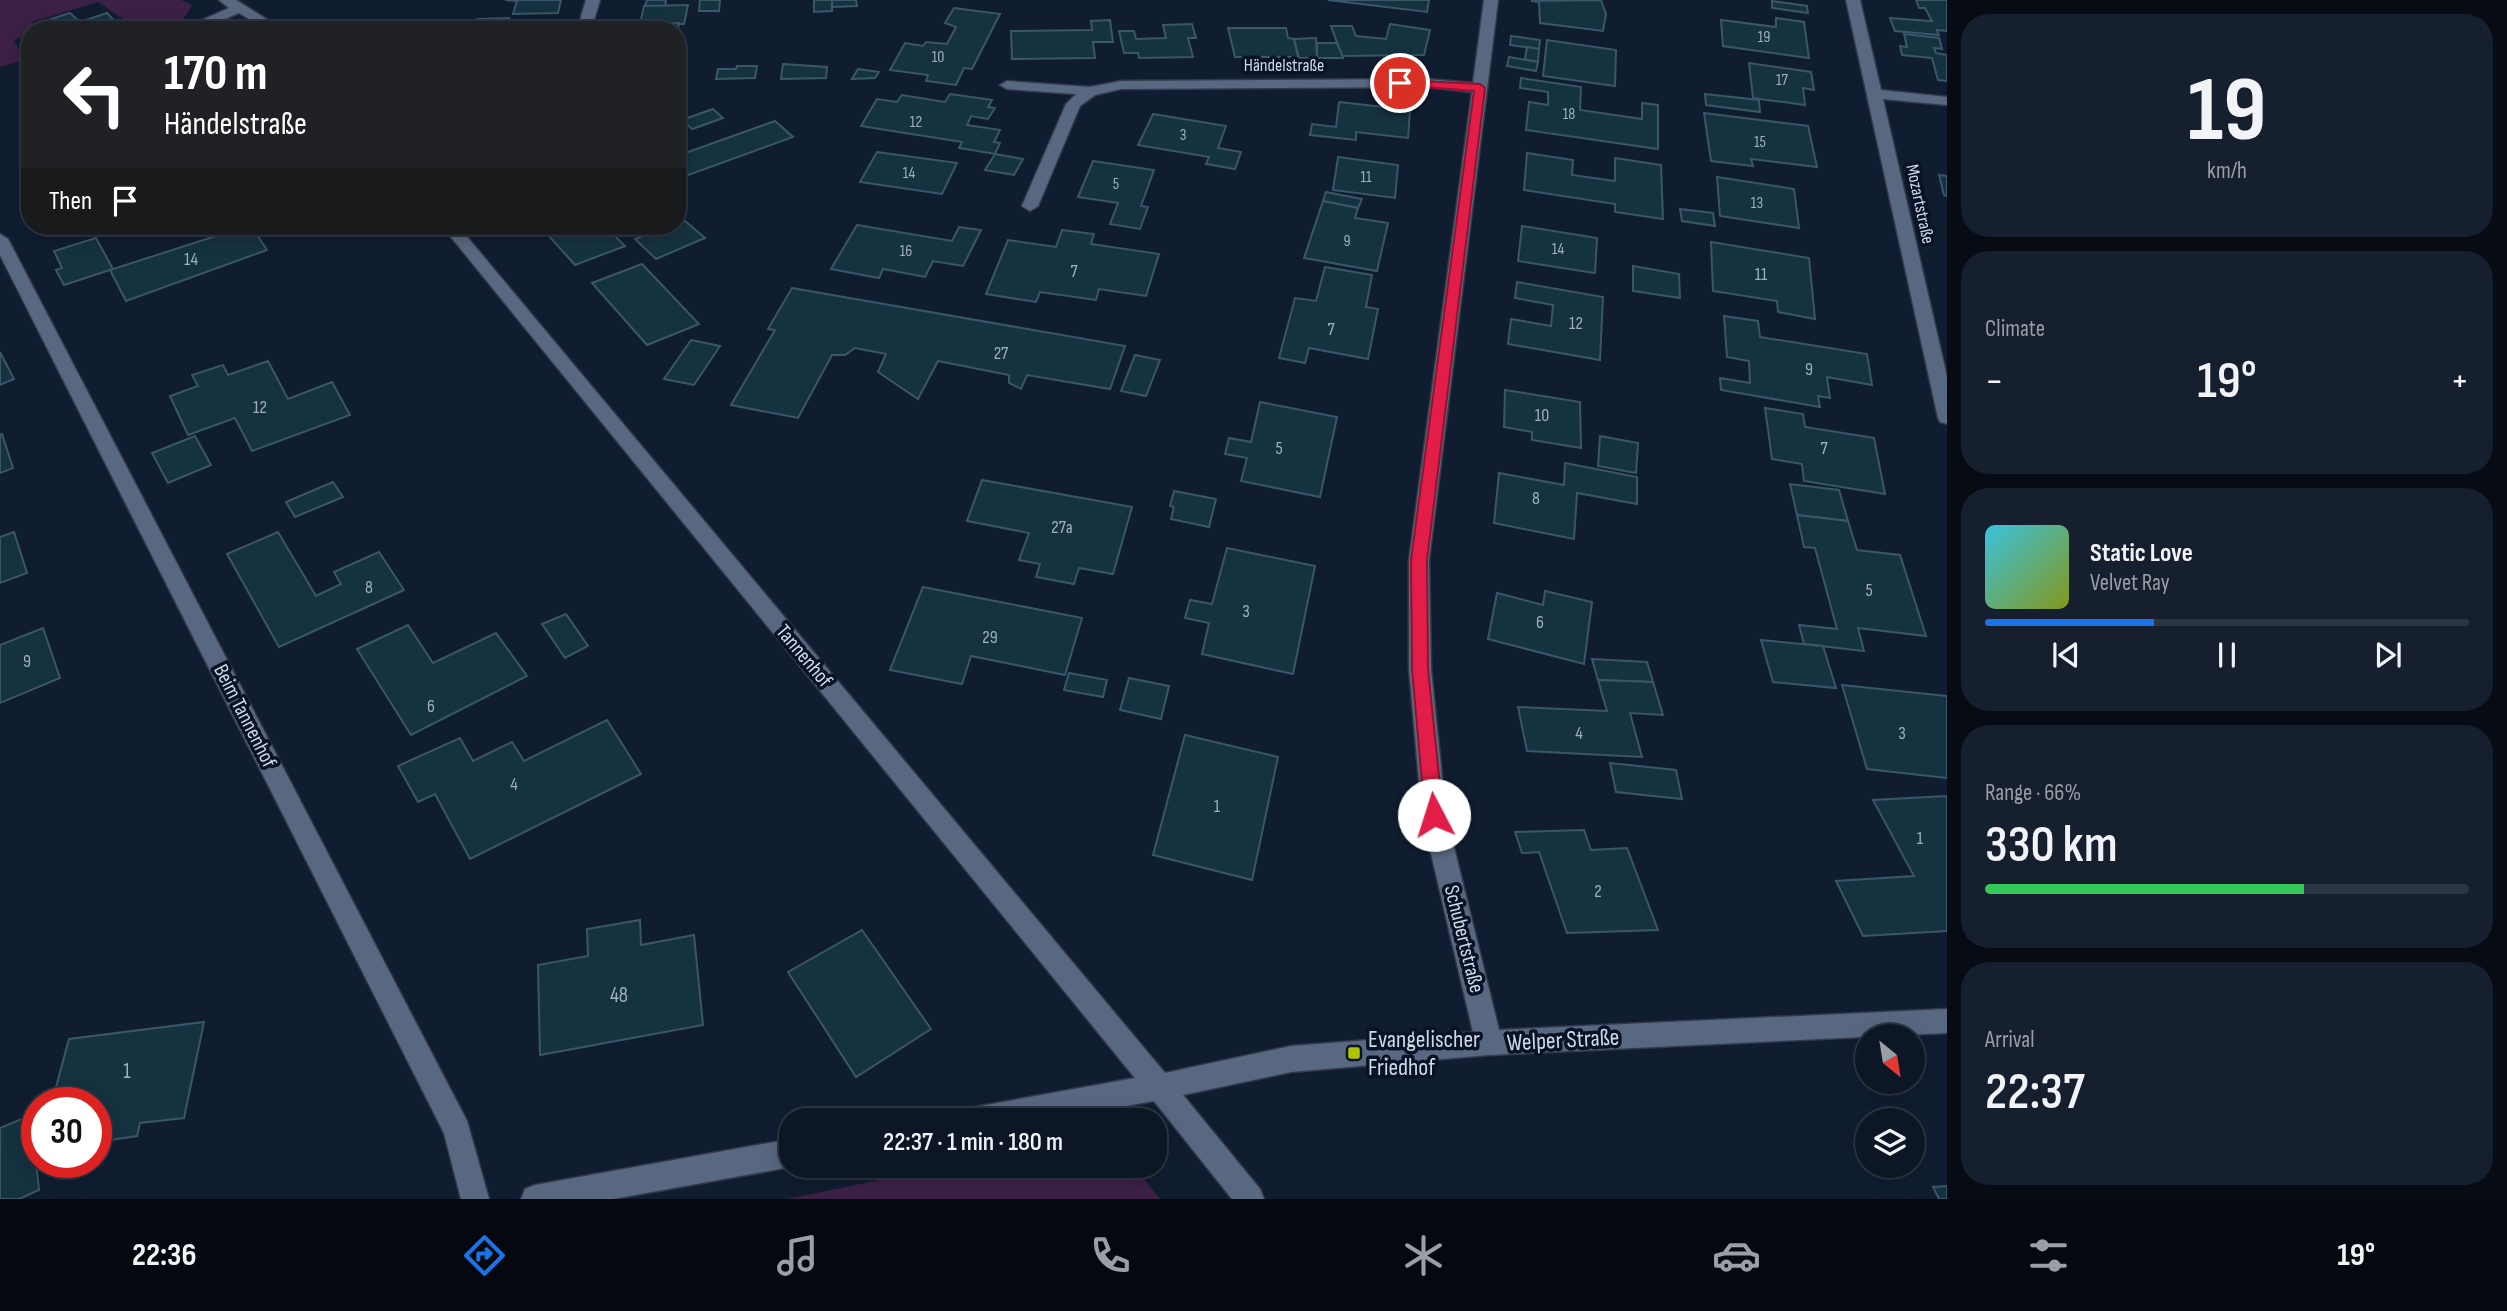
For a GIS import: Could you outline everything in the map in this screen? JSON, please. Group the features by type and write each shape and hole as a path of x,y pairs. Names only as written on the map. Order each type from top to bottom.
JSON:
{"street":[{"path":"226,0 262,21"},
{"path":"587,21 593,0"},
{"name":"Schubertstraße","path":"1489,1043 1434,815 1420,669 1419,560 1491,0"},
{"name":"Mozartstraße","path":"1853,0 1947,418"},
{"path":"208,21 240,8"},
{"name":"Händelstraße","path":"1007,85 1090,91 1121,85 1428,83 1480,88"},
{"path":"1030,206 1073,104 1090,91"},
{"path":"1876,94 1947,101"},
{"name":"Tannenhof","path":"457,235 1250,1199"},
{"name":"Beim Tannenhof","path":"0,239 457,1129 475,1199"},
{"name":"Welper Straße","path":"1042,1108 1291,1059 1489,1043 1947,1021"},
{"path":"535,1199 779,1155"}],"shaded area":[{"path":"0,0 181,0 192,5 182,21 126,21 98,2 35,21 21,21 21,37 13,40 21,52 21,61 0,67"},
{"path":"889,1178 1143,1178 1160,1199 787,1199"}],"building":[{"path":"505,0 561,0 558,13 513,14 517,1"},
{"path":"647,0 666,0 665,6 645,6"},
{"path":"700,0 720,0 719,11 699,11"},
{"path":"814,0 832,0 832,11 814,12"},
{"path":"832,0 856,0 857,6 832,7"},
{"path":"1328,0 1429,0 1427,12"},
{"path":"1601,0 1606,14 1603,31 1540,23 1539,2 1531,1"},
{"path":"1916,0 1947,0 1947,31 1937,30 1939,35 1895,31 1890,18 1932,21 1925,8 1919,8"},
{"path":"1772,1 1807,6 1808,13 1772,8"},
{"path":"688,5 685,21 641,21 644,6"},
{"path":"954,8 1000,14 972,69 964,68 956,85 926,81 928,75 890,70 905,43 923,46 926,42 947,44 956,27 945,23"},
{"path":"70,13 79,21 45,21"},
{"path":"107,13 115,21 83,21"},
{"path":"509,18 508,21 477,19"},
{"path":"1776,18 1804,22 1809,58 1723,46 1721,20 1776,27"},
{"path":"1110,20 1113,42 1093,42 1095,58 1012,59 1011,31 1092,30 1091,21"},
{"path":"1192,24 1196,38 1188,38 1193,57 1139,58 1138,53 1124,53 1119,31 1134,31 1136,39 1166,38 1163,25"},
{"path":"1390,24 1430,30 1424,55 1342,56 1331,26 1352,26 1356,36 1386,39"},
{"path":"1228,28 1286,28 1288,38 1294,39 1298,57 1235,57"},
{"path":"1904,34 1939,38 1942,49 1934,48 1936,53 1947,55 1947,81 1938,80 1932,58 1902,55 1900,46 1907,47"},
{"path":"1511,36 1540,40 1539,49 1510,45"},
{"path":"1316,38 1317,58 1299,58 1294,39"},
{"path":"1547,40 1616,50 1615,86 1543,76"},
{"path":"1317,43 1337,43 1343,58 1317,58"},
{"path":"1527,47 1539,49 1538,62 1525,59"},
{"path":"1509,57 1538,62 1536,71 1507,66"},
{"path":"1749,63 1811,72 1814,90 1803,88 1805,105 1753,98"},
{"path":"783,64 827,67 826,78 781,79"},
{"path":"737,66 757,66 755,78 716,79 718,69 736,69"},
{"path":"858,69 879,72 875,78 852,79"},
{"path":"1521,78 1581,87 1580,110 1642,119 1642,103 1658,105 1658,149 1526,130 1529,102 1548,105 1548,92 1520,88"},
{"path":"950,94 992,100 988,107 995,108 988,119 971,116 967,125 1000,130 994,142 1000,143 995,154 959,148 962,142 861,126 877,99 897,102 902,95 945,102"},
{"path":"1705,94 1759,100 1760,112 1706,105"},
{"path":"1339,102 1410,110 1408,138 1356,132 1356,140 1310,135 1312,124 1336,127"},
{"path":"713,109 723,118 692,129 686,124 686,119"},
{"path":"1704,113 1808,126 1817,167 1751,159 1753,166 1711,161"},
{"path":"1153,114 1226,126 1218,148 1241,152 1235,169 1206,164 1209,157 1138,145"},
{"path":"775,121 793,137 686,176 686,153"},
{"path":"877,152 957,163 942,194 860,182"},
{"path":"1527,153 1573,160 1572,175 1615,181 1615,158 1661,165 1663,219 1615,212 1615,204 1524,190"},
{"path":"995,154 1023,159 1014,175 985,170"},
{"path":"1338,157 1398,165 1395,198 1333,190"},
{"path":"1093,161 1154,170 1141,206 1148,207 1140,229 1110,224 1118,203 1078,197"},
{"path":"1939,175 1947,176 1947,196 1944,195"},
{"path":"1717,177 1794,189 1799,228 1720,216"},
{"path":"1326,192 1362,199 1358,208 1323,201"},
{"path":"1323,201 1358,208 1355,218 1388,223 1377,271 1304,258"},
{"path":"1680,209 1713,213 1715,226 1682,221"},
{"path":"686,222 705,238 656,259 635,239 645,235 686,235"},
{"path":"857,225 952,241 959,227 981,230 963,266 933,261 925,277 883,269 879,278 831,269"},
{"path":"1522,226 1597,238 1595,273 1518,261"},
{"path":"1062,230 1094,234 1091,244 1159,254 1146,296 1099,289 1096,300 1040,292 1036,302 986,294 1008,240 1056,247"},
{"path":"219,235 257,235 267,250 126,301 110,270"},
{"path":"548,235 614,235 625,246 575,265"},
{"path":"96,238 113,269 64,285 56,270 62,268 54,251"},
{"path":"1711,242 1809,258 1815,319 1778,312 1777,301 1713,291"},
{"path":"642,264 699,324 647,345 592,283"},
{"path":"1633,266 1679,274 1680,298 1633,291"},
{"path":"1325,267 1372,275 1366,307 1378,309 1368,359 1309,348 1305,363 1279,358 1295,298 1316,301"},
{"path":"1517,282 1603,297 1600,360 1508,344 1511,319 1551,326 1553,305 1515,298"},
{"path":"792,288 1125,346 1110,389 1027,375 1021,389 1009,383 1009,375 938,361 918,399 878,372 886,354 855,348 845,355 832,355 798,418 731,405 775,330 768,329"},
{"path":"1724,316 1758,321 1760,337 1867,354 1872,385 1827,377 1830,398 1818,396 1820,407 1721,390 1720,378 1750,383 1749,361 1727,357"},
{"path":"691,340 720,346 694,385 664,379"},
{"path":"0,352 14,379 0,385"},
{"path":"1135,355 1160,360 1146,396 1121,391"},
{"path":"268,361 288,399 332,382 350,415 252,451 235,418 188,435 170,396 198,386 192,375 223,365 228,375"},
{"path":"1505,390 1580,402 1581,448 1532,440 1532,432 1504,427"},
{"path":"1260,402 1337,417 1320,497 1241,481 1247,458 1225,454 1229,438 1251,442"},
{"path":"1765,408 1803,414 1805,427 1874,438 1885,494 1804,481 1802,464 1772,459"},
{"path":"2,434 13,468 0,473 0,435"},
{"path":"195,436 211,465 168,483 152,453"},
{"path":"1600,436 1638,443 1636,473 1598,466"},
{"path":"1565,463 1637,477 1637,504 1577,493 1574,539 1494,523 1499,473 1564,485"},
{"path":"982,480 1132,507 1113,574 1079,568 1074,584 1036,577 1040,564 1019,560 1029,533 967,521"},
{"path":"333,482 343,497 295,517 286,502"},
{"path":"1790,484 1839,490 1848,521 1797,515"},
{"path":"1174,491 1216,499 1209,527 1171,519 1174,507 1170,506"},
{"path":"1797,515 1848,521 1857,550 1900,555 1926,636 1858,628 1864,651 1804,644 1799,625 1837,629 1815,548 1804,547"},
{"path":"14,532 27,573 0,583 0,537"},
{"path":"278,532 316,596 341,584 334,572 379,552 404,590 279,647 227,554"},
{"path":"1227,548 1315,566 1293,674 1202,654 1209,623 1185,618 1190,600 1212,604"},
{"path":"923,587 1082,618 1065,675 971,656 962,684 890,670"},
{"path":"1545,591 1592,602 1584,664 1488,639 1497,593 1543,605"},
{"path":"566,614 588,646 565,658 542,624"},
{"path":"408,625 433,663 496,633 527,676 411,735 357,649"},
{"path":"43,628 60,678 0,703 0,645"},
{"path":"1761,640 1823,646 1836,688 1773,682"},
{"path":"1592,659 1647,662 1653,682 1598,680"},
{"path":"1069,673 1107,680 1103,697 1064,690"},
{"path":"1129,678 1169,686 1161,719 1120,710"},
{"path":"1598,680 1653,682 1663,715 1630,713 1642,757 1527,751 1518,707 1607,711"},
{"path":"1842,685 1947,696 1947,778 1867,769"},
{"path":"607,720 641,774 470,859 435,794 418,802 398,766 460,738 473,761 512,742 524,761"},
{"path":"1185,735 1278,757 1252,880 1153,855"},
{"path":"1610,763 1676,770 1682,799 1616,792"},
{"path":"1947,796 1947,931 1863,936 1836,881 1914,876 1873,800"},
{"path":"1584,830 1591,850 1627,848 1658,930 1567,933 1539,852 1522,853 1515,832"},
{"path":"640,920 641,945 694,935 703,1025 540,1055 538,965 588,956 587,929"},
{"path":"862,930 931,1029 856,1077 788,972"},
{"path":"204,1022 184,1118 140,1123 137,1136 112,1140 112,1087 56,1087 69,1039"},
{"path":"21,1119 21,1178 38,1178 39,1190 19,1199 0,1199 0,1128"},
{"path":"1947,1186 1947,1199 1939,1199 1933,1187"}],"place":[{"name":"Evangelischer Friedhof","path":"1354,1053"}],"route":[{"path":"1400,83 1480,88 1419,560 1420,669 1434,815"}]}
